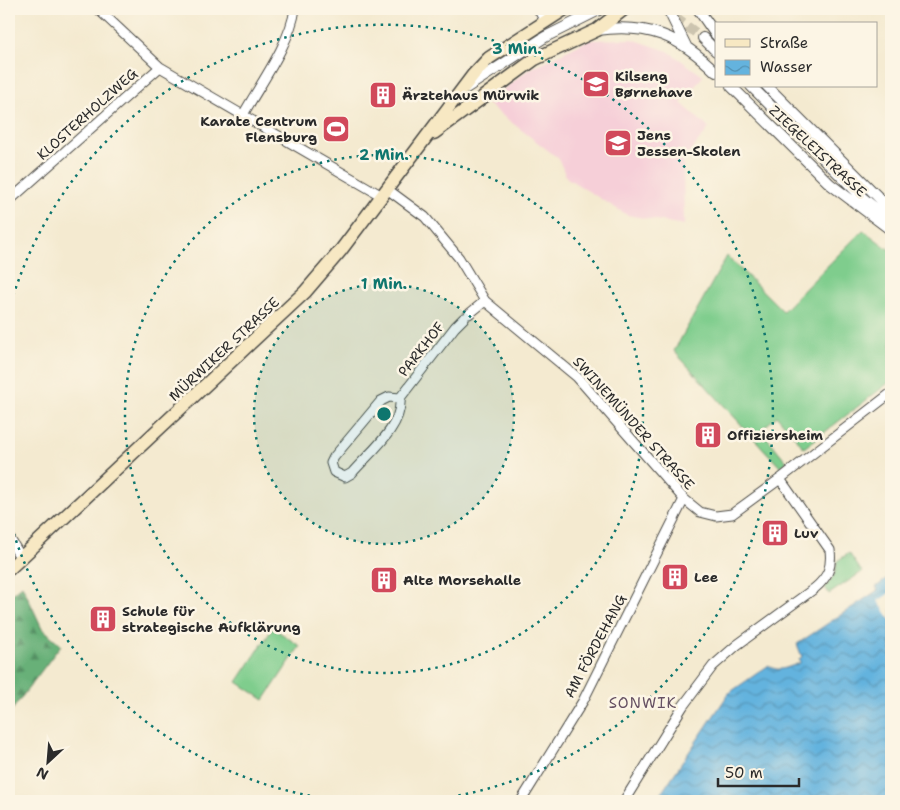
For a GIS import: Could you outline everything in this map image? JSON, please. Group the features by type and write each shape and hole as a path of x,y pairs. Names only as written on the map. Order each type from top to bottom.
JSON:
{"main road":[{"name":"MÜRWIKER STRASSE","path":"9,569 305,292 336,256 460,92 489,58 565,9"},
{"name":"MÜRWIKER STRASSE","path":"424,140 535,59 558,46 597,30 624,9"}],"street":[{"name":"SWINEMÜNDER STRASSE","path":"98,9 160,67 243,115 385,193 411,205 436,230 459,258 485,301 577,378 684,499 700,512 716,516 732,514 891,393"},
{"path":"243,115 286,37 293,21 294,9"},
{"path":"538,9 545,21"},
{"path":"668,9 686,47"},
{"path":"698,9 715,34"},
{"path":"460,92 545,37 599,10"},
{"path":"597,30 636,27 663,34 686,47 715,71"},
{"path":"703,38 715,50"},
{"name":"KLOSTERHOLZWEG","path":"9,201 160,67"},
{"name":"ZIEGELEISTRASSE","path":"733,88 830,184 891,230"},
{"name":"ZIEGELEISTRASSE","path":"753,88 864,199 891,221"},
{"name":"ZIEGELEISTRASSE","path":"769,88 891,210"},
{"name":"PARKHOF","path":"400,398 389,397 375,407 334,457 332,463 334,472 345,478 352,473 394,424 401,407 400,398 455,326 485,301"},
{"path":"624,801 684,706 713,666 737,645 812,591 823,581 829,571 832,562 830,550 780,479"},
{"name":"AM FÖRDEHANG","path":"521,801 591,685 684,499"},
{"path":"9,538 21,558"}],"shaded area":[{"name":"Jens Jessen-Skolen","path":"632,39 668,51 703,76 681,103 709,128 683,161 684,225 627,215 567,178 558,158 486,103 528,70 589,40"}],"green space":[{"path":"863,230 891,251 891,381 804,448 777,416 761,430 787,462 780,467 674,351 727,256 783,311"},
{"path":"849,553 862,572 829,594 825,587 835,574 837,561"},
{"path":"22,585 42,628 61,645 9,714 9,597"},
{"path":"273,628 300,646 264,700 237,682"}],"water":[{"path":"891,576 891,801 656,801 729,693 769,665 772,668 780,669 800,663 799,659 802,657 797,644 878,590 876,587"}],"pier":[{"path":"891,592 891,620 878,601"}],"tunnel":[{"path":"663,9 703,38"}],"place":[{"name":"Kilseng Børnehave","path":"596,84"},
{"name":"Ärztehaus Mürwik","path":"383,95"},
{"name":"Karate Centrum Flensburg","path":"336,129"},
{"name":"Jens Jessen-Skolen","path":"618,143"},
{"name":"Offiziersheim","path":"708,435"},
{"name":"Luv","path":"775,533"},
{"name":"Lee","path":"675,577"},
{"name":"Alte Morsehalle","path":"384,580"},
{"name":"Schule für strategische Aufklärung","path":"103,619"}],"district":[{"name":"SONWIK","path":"643,703"}]}
